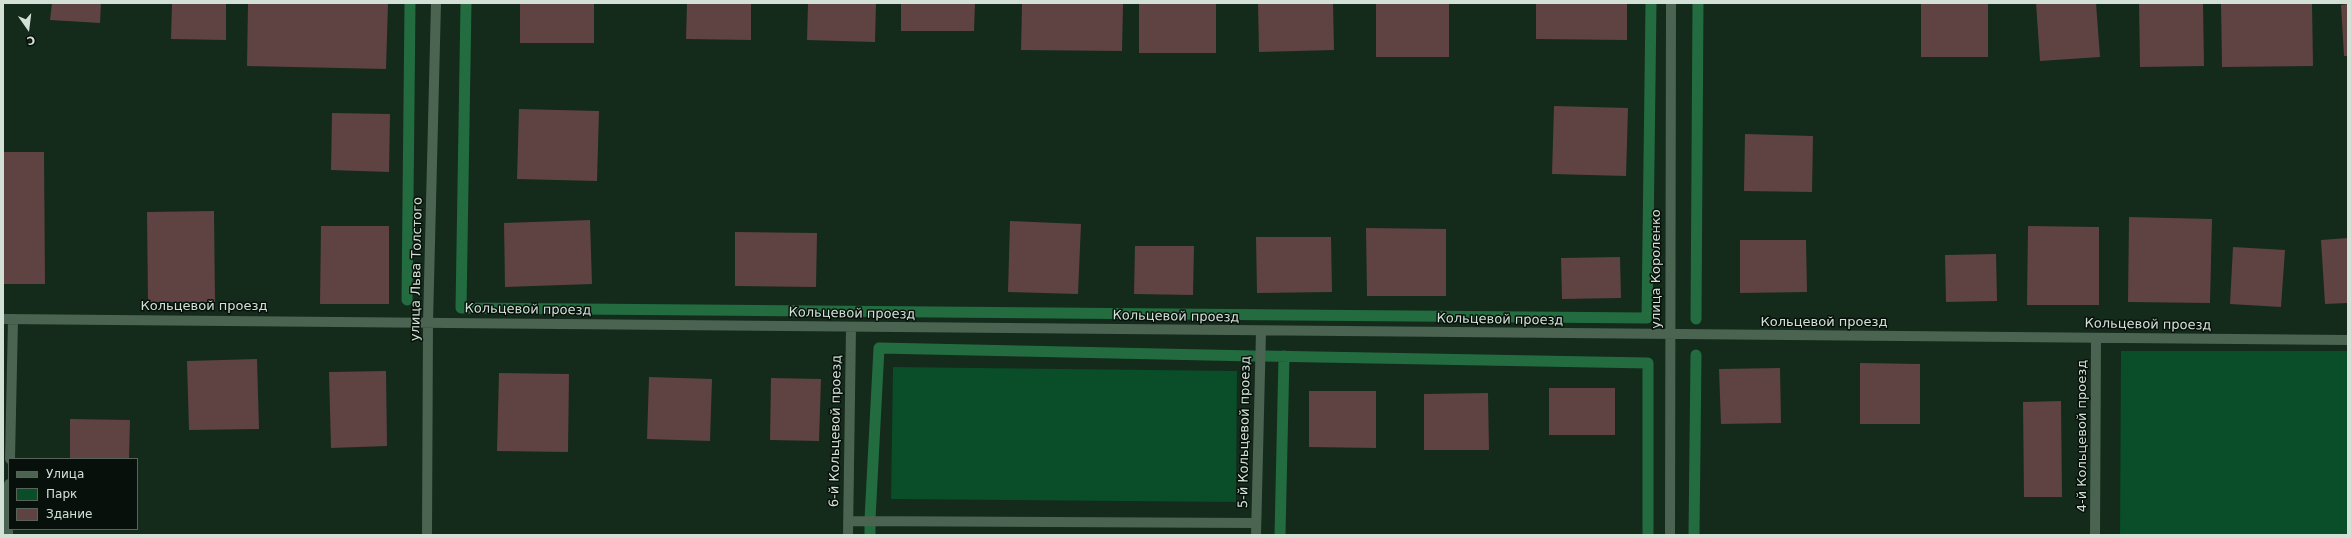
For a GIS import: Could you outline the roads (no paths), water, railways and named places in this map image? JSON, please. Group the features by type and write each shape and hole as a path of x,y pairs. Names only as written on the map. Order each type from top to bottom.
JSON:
{"street":[{"name":"улица Льва Толстого","path":"427,535 428,322 436,3"},
{"name":"улица Короленко","path":"1670,535 1671,3"},
{"name":"Кольцевой проезд","path":"8,319 2348,340"},
{"path":"8,319 10,458"},
{"name":"6-й Кольцевой проезд","path":"848,535 851,327"},
{"name":"5-й Кольцевой проезд","path":"1256,535 1260,330"},
{"name":"4-й Кольцевой проезд","path":"2095,535 2096,338"},
{"path":"848,520 1256,523"}],"waterway":[{"path":"407,300 410,3"},
{"path":"466,3 461,308 1647,318 1651,3"},
{"path":"1696,319 1698,3"},
{"path":"870,519 879,348 1254,356"},
{"path":"1694,535 1696,355"},
{"path":"1263,356 1648,363 1648,535"},
{"path":"1280,535 1284,356"},
{"path":"870,524 870,535"}]}
